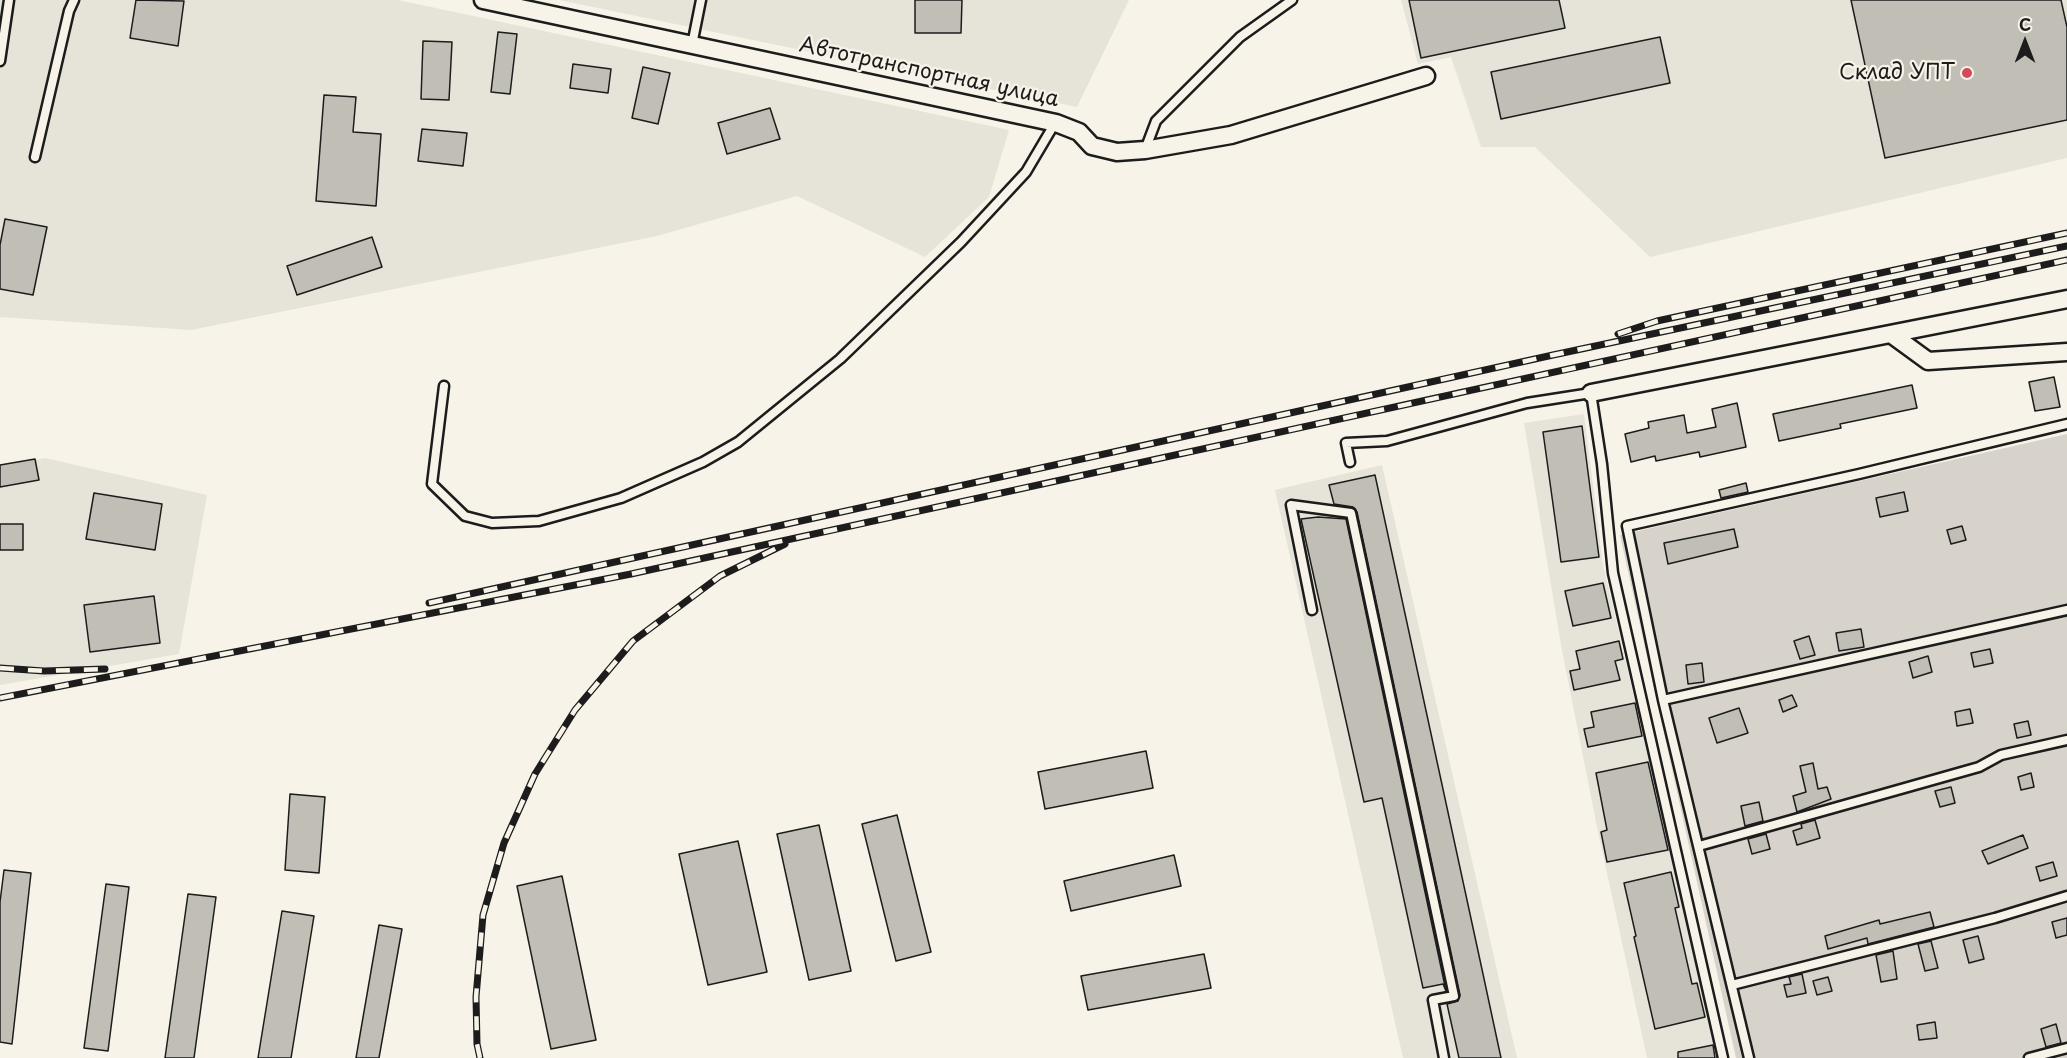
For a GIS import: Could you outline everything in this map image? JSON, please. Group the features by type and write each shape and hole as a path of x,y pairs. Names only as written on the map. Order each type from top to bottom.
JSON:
{"street":[{"name":"Автотранспортная улица","path":"483,0 1056,123 1079,132 1092,146 1117,152 1145,150 1231,135 1426,76"},
{"path":"1590,393 2067,299"},
{"path":"1891,334 1928,361 2067,352"}],"lane":[{"path":"0,61 9,0"},
{"path":"35,157 69,11 74,0"},
{"path":"692,45 700,0"},
{"path":"1145,150 1156,122 1240,37 1292,0"},
{"path":"444,386 432,484 465,516 492,523 539,521 621,498 703,462 738,442 840,359 961,242 1026,172 1056,123"},
{"path":"1350,462 1346,443 1387,441 1527,403 1590,393 1602,464 1613,573 1723,1058"},
{"path":"1749,1058 1663,700 1627,526 1860,474 2067,424"},
{"path":"1312,610 1291,505 1352,513 1454,996 1433,1000 1444,1058"},
{"path":"1663,700 2067,610"},
{"path":"1699,846 1979,767 2001,755 2067,740"},
{"path":"1732,985 1995,918 2067,896"},
{"path":"2030,1058 2067,1048"}],"shaded area":[{"path":"0,0 398,0 1009,130 989,197 925,257 797,196 657,236 191,330 0,317"},
{"path":"559,0 1129,0 1077,107"},
{"path":"1401,0 2067,0 2067,158 1650,257 1535,147 1481,147 1451,57 1418,64"},
{"path":"1584,414 1603,565 1719,1058 1647,1058 1596,822 1561,645 1524,423"},
{"path":"2067,434 2067,1058 1736,1058 1620,535"},
{"path":"45,458 207,495 179,654 0,685 0,468"},
{"path":"1382,465 1517,1058 1403,1058 1275,490"}],"building":[{"path":"136,0 184,1 178,46 130,38"},
{"path":"915,0 962,0 961,33 915,33"},
{"path":"1409,0 1559,0 1565,28 1421,58"},
{"name":"Склад УПТ","path":"1851,0 2061,0 2067,27 2067,120 1885,158"},
{"path":"498,32 517,34 510,94 491,92"},
{"path":"1660,37 1670,83 1501,119 1491,72"},
{"path":"423,41 452,42 449,100 421,99"},
{"path":"573,64 611,69 608,93 570,88"},
{"path":"643,67 670,73 658,124 632,118"},
{"path":"324,95 356,97 353,132 381,134 376,206 316,201"},
{"path":"770,108 780,139 727,154 718,123"},
{"path":"422,129 467,133 463,166 418,161"},
{"path":"5,219 47,227 33,295 0,289 0,245"},
{"path":"372,237 382,267 297,295 287,266"},
{"path":"2054,377 2060,407 2035,411 2029,382"},
{"path":"1912,385 1917,408 1840,424 1841,428 1779,441 1773,414"},
{"path":"1737,403 1746,447 1700,457 1699,452 1656,461 1655,456 1631,462 1625,434 1649,428 1648,422 1684,415 1687,433 1716,427 1712,409"},
{"path":"1582,426 1599,557 1561,562 1543,432"},
{"path":"35,459 39,480 0,487 0,465"},
{"path":"1375,475 1501,1058 1459,1058 1447,1004 1458,1001 1460,995 1357,512 1353,507 1334,504 1329,485"},
{"path":"1746,483 1748,492 1721,498 1719,490"},
{"path":"1904,492 1908,511 1880,517 1876,498"},
{"path":"94,493 162,504 155,550 86,539"},
{"path":"1318,517 1346,519 1446,991 1443,984 1423,988 1382,798 1364,802 1301,519"},
{"path":"0,524 23,524 23,550 0,550"},
{"path":"1962,526 1966,540 1951,544 1947,530"},
{"path":"1734,529 1738,547 1668,564 1664,543"},
{"path":"1603,583 1611,618 1573,626 1565,591"},
{"path":"154,596 160,643 90,652 84,605"},
{"path":"1861,629 1864,647 1839,651 1836,633"},
{"path":"1809,636 1815,655 1800,659 1794,641"},
{"path":"1619,641 1623,659 1615,661 1620,680 1574,690 1570,671 1580,669 1576,651"},
{"path":"1990,649 1993,663 1974,667 1971,653"},
{"path":"1928,656 1932,672 1913,678 1909,662"},
{"path":"1702,663 1704,682 1688,684 1686,665"},
{"path":"1792,695 1797,706 1783,712 1779,700"},
{"path":"1635,703 1642,736 1588,747 1584,729 1594,727 1591,712"},
{"path":"1739,708 1748,733 1717,743 1709,718"},
{"path":"1970,709 1973,723 1957,726 1955,712"},
{"path":"2028,721 2031,735 2017,738 2014,724"},
{"path":"1146,751 1153,788 1045,809 1038,772"},
{"path":"1648,762 1668,850 1607,862 1601,832 1607,830 1596,773"},
{"path":"1813,763 1818,789 1827,787 1831,799 1797,812 1793,796 1806,792 1800,766"},
{"path":"2031,773 2034,787 2021,790 2018,777"},
{"path":"1951,787 1955,803 1940,807 1935,791"},
{"path":"290,794 325,797 319,873 285,870"},
{"path":"1759,802 1763,821 1745,826 1741,806"},
{"path":"897,815 931,952 896,961 862,824"},
{"path":"1815,820 1820,838 1797,845 1793,831 1802,828 1801,824"},
{"path":"819,825 851,971 809,980 777,834"},
{"path":"1766,834 1770,849 1752,854 1748,839"},
{"path":"2023,835 2028,848 1988,864 1982,851"},
{"path":"738,841 767,972 708,985 679,854"},
{"path":"1174,855 1181,886 1071,911 1064,881"},
{"path":"2053,862 2057,876 2040,881 2036,867"},
{"path":"4,870 31,873 12,1044 0,1042 0,902"},
{"path":"1671,872 1679,907 1675,908 1692,984 1697,983 1705,1017 1655,1029 1624,883"},
{"path":"562,876 596,1040 551,1049 517,886"},
{"path":"106,884 129,887 108,1051 84,1048"},
{"path":"188,894 216,897 194,1058 165,1058"},
{"path":"282,911 314,916 291,1058 258,1058"},
{"path":"1930,912 1934,927 1868,944 1867,938 1828,949 1825,936 1879,920 1880,924"},
{"path":"2067,918 2067,935 2056,938 2052,922"},
{"path":"379,925 402,929 379,1058 356,1058"},
{"path":"1978,936 1984,959 1969,963 1963,940"},
{"path":"1931,941 1938,968 1925,971 1918,944"},
{"path":"1893,951 1897,979 1881,982 1876,955"},
{"path":"1204,954 1211,988 1088,1010 1081,976"},
{"path":"1802,974 1806,993 1787,997 1784,985 1791,984 1789,977"},
{"path":"1828,977 1832,991 1817,995 1813,981"},
{"path":"1935,1022 1937,1038 1919,1040 1917,1025"},
{"path":"2056,1024 2061,1043 2046,1047 2041,1029"},
{"path":"1713,1045 1715,1058 1678,1058 1678,1052"}],"railway":[{"path":"1618,334 1657,321 2067,233"},
{"path":"429,603 1553,355 2067,246"},
{"path":"0,698 631,574 2067,260"},
{"path":"480,1058 477,1044 476,997 483,915 504,843 535,774 575,710 633,641 720,576 785,544"},
{"path":"0,668 44,671 105,669"}],"place":[{"name":"Склад УПТ","path":"1967,73"}]}
